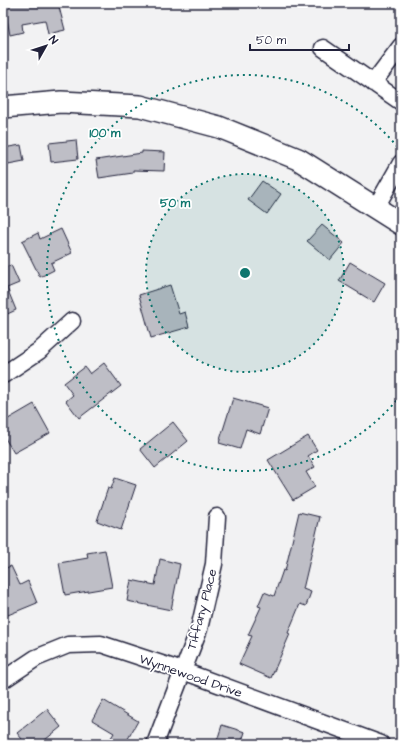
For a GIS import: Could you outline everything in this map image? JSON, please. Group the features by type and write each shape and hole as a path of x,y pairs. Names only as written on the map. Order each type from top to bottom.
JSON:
{"main road":[{"path":"3,107 61,102 140,106 219,127 298,158 401,224"}],"street":[{"path":"373,83 401,46"},
{"path":"323,48 401,102"},
{"path":"376,207 401,162"},
{"path":"3,375 39,351 72,322"},
{"name":"Tiffany Place","path":"155,744 199,629 214,564 217,516"},
{"name":"Wynnewood Drive","path":"3,680 36,658 68,645 101,644 183,670 381,744"}],"building":[{"path":"4,3 58,3 65,30 48,34 45,20 22,24 23,32 10,35"},
{"path":"76,140 78,159 51,162 49,143"},
{"path":"21,145 24,161 3,165 3,148"},
{"path":"142,151 165,152 164,171 133,170 133,173 99,178 96,160 142,153"},
{"path":"262,181 281,194 267,214 248,200"},
{"path":"322,225 344,243 330,260 307,241"},
{"path":"61,229 72,253 51,263 54,270 40,277 22,241 38,233 40,239"},
{"path":"350,262 385,283 374,302 339,281"},
{"path":"11,265 19,283 7,288 16,310 3,316 3,268"},
{"path":"170,285 179,314 185,312 189,327 151,338 139,295"},
{"path":"104,363 121,386 79,418 66,401 73,395 64,383 85,367 90,374"},
{"path":"233,398 268,408 260,434 246,429 240,449 219,443"},
{"path":"34,404 50,433 14,453 3,435 3,422"},
{"path":"173,422 188,441 155,468 140,449"},
{"path":"308,436 317,450 308,456 315,467 306,472 315,487 293,500 268,460"},
{"path":"115,478 136,485 121,530 97,521 108,488 111,489"},
{"path":"299,512 320,517 303,589 311,592 306,606 300,604 288,633 290,634 271,678 239,664 252,636 248,635 261,607 258,606 264,592 274,596 283,570 285,571"},
{"path":"105,550 112,587 65,595 59,563 88,558 87,553"},
{"path":"160,559 180,564 171,610 127,601 131,580 155,585"},
{"path":"11,566 20,585 28,581 37,603 3,617 3,591 8,589 3,579 3,569"},
{"path":"103,700 138,721 125,744 107,744 114,733 92,720"},
{"path":"47,709 61,727 40,744 26,744 17,733"},
{"path":"222,725 245,732 241,744 216,744"}]}
